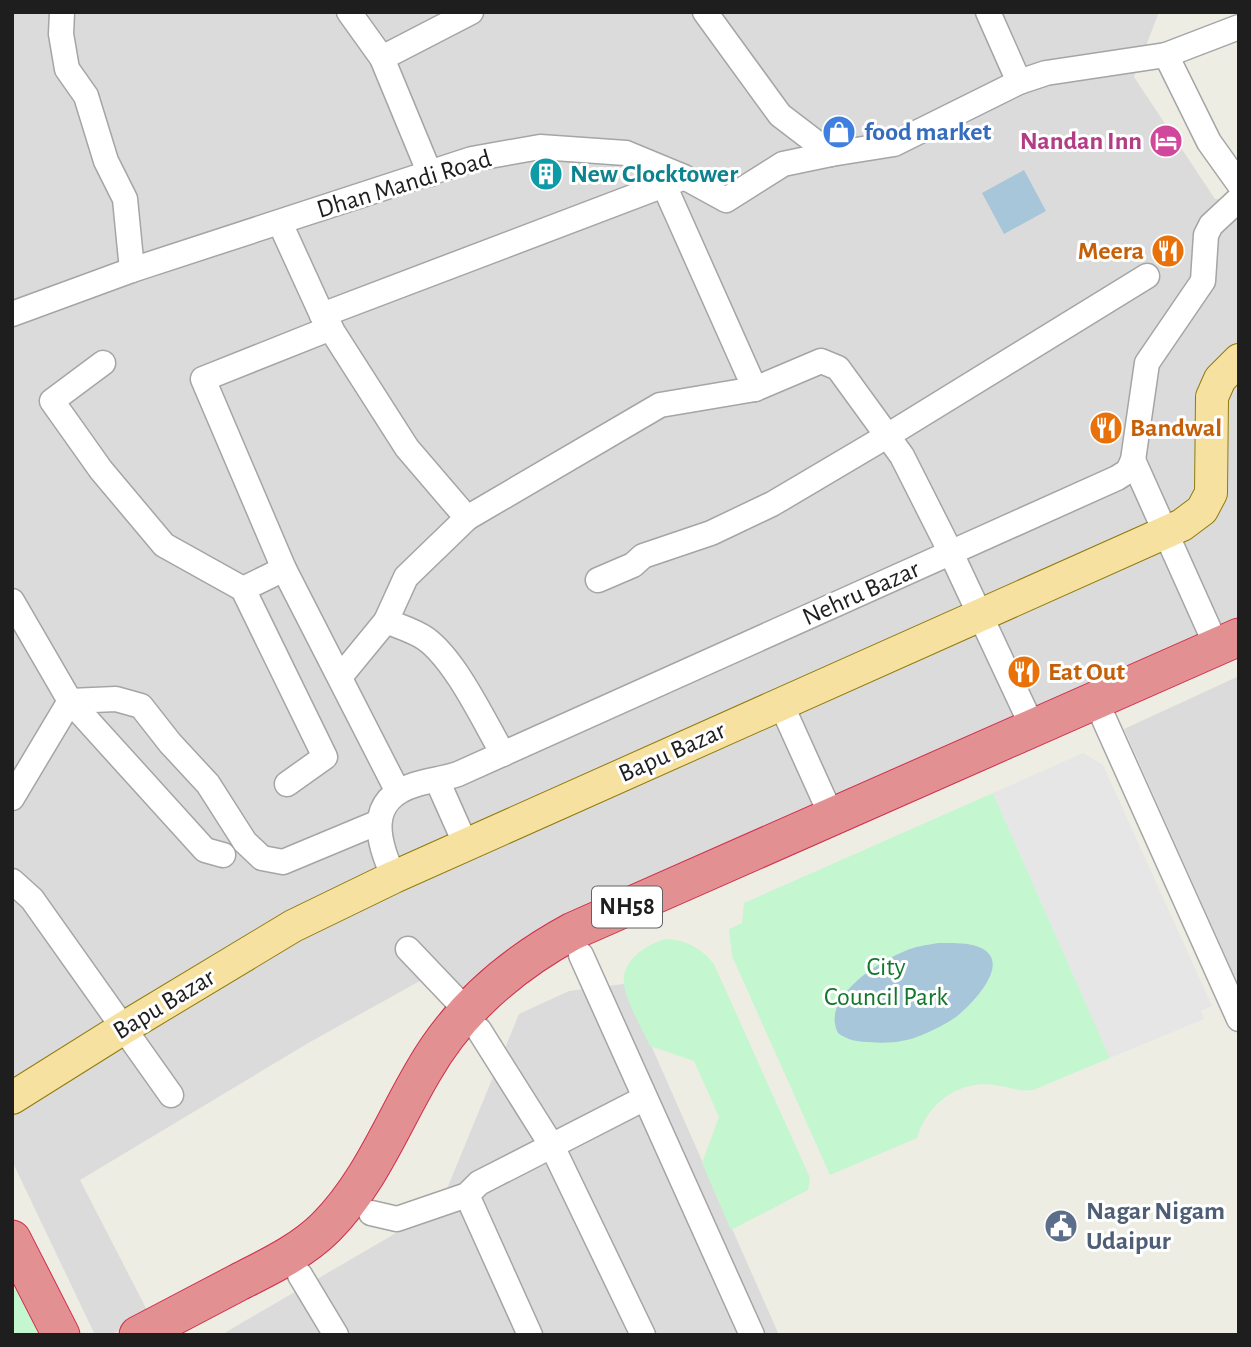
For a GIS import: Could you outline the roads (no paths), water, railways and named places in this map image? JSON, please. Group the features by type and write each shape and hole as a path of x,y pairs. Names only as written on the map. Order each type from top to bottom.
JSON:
{"highway":[{"name":"NH58","path":"138,1335 287,1257 326,1227 373,1163 424,1069 473,1020 521,988 581,955 840,835 1104,719 1231,648"},
{"name":"NH58","path":"188,1335 300,1275 338,1246 372,1213 448,1078 473,1020 502,977 555,941 1033,728 1231,648"},
{"path":"12,1239 61,1332"}],"main road":[{"name":"Bapu Bazar","path":"18,1098 122,1029 293,926 466,843 981,616 1166,533 1195,517 1207,502 1212,483 1212,397 1220,379 1239,360"}],"street":[{"path":"62,12 61,34 68,69 86,96 106,161 125,199 132,270"},
{"path":"349,12 382,58 430,174"},
{"path":"382,58 471,12"},
{"path":"705,12 780,115 831,153 894,144 1019,82 1055,72 1166,55 1239,27"},
{"path":"988,12 1019,82"},
{"path":"1166,55 1209,142 1239,184"},
{"name":"Dhan Mandi Road","path":"12,314 132,270 472,159 540,147 626,153 674,181 726,200 783,164 831,153"},
{"path":"394,877 380,845 379,822 389,800 398,792 284,569 203,379 326,322 674,181 755,389"},
{"path":"1231,648 1166,533 1133,460 1147,363 1203,281 1206,236 1211,226 1239,200"},
{"path":"280,223 326,322 407,448 467,518"},
{"path":"598,580 633,565 643,556 711,533 772,505 1147,275"},
{"path":"340,677 386,621 406,577 467,518 660,405 755,389 821,361 838,368 902,456 1033,728"},
{"path":"103,363 52,401 101,470 164,545 243,589 325,757 287,784"},
{"name":"Nehru Bazar","path":"398,792 412,785 458,774 951,553 1117,478 1128,471 1133,460"},
{"path":"243,589 284,569"},
{"path":"13,606 70,701 205,850 223,855"},
{"path":"386,621 426,639 448,662 503,754"},
{"path":"70,701 116,699 141,705 170,743 208,784 244,842 262,858 283,862 379,822"},
{"path":"12,798 70,701"},
{"path":"781,704 832,817"},
{"path":"1104,719 1239,1019"},
{"path":"437,780 466,843"},
{"path":"12,881 32,899 171,1095"},
{"path":"408,949 473,1020 552,1146 643,1335"},
{"path":"581,955 752,1335"},
{"path":"372,1213 397,1219 467,1195 479,1183 645,1098"},
{"path":"467,1195 530,1335"},
{"path":"300,1275 336,1335"}],"water":[{"path":"1024,170 1046,211 1004,234 982,193"},
{"path":"938,943 960,943 981,948 990,955 993,963 986,984 963,1011 935,1029 903,1041 861,1042 838,1033 835,1020 837,1007 855,983 894,956 913,948"}],"place":[{"name":"food market","path":"839,132"},
{"name":"Nandan Inn","path":"1166,141"},
{"name":"New Clocktower","path":"546,174"},
{"name":"Meera","path":"1168,251"},
{"name":"Bandwal","path":"1106,428"},
{"name":"Eat Out","path":"1024,672"},
{"name":"Nagar Nigam Udaipur","path":"1061,1226"}],"park label":[{"name":"City Council Park","path":"886,982"}]}
